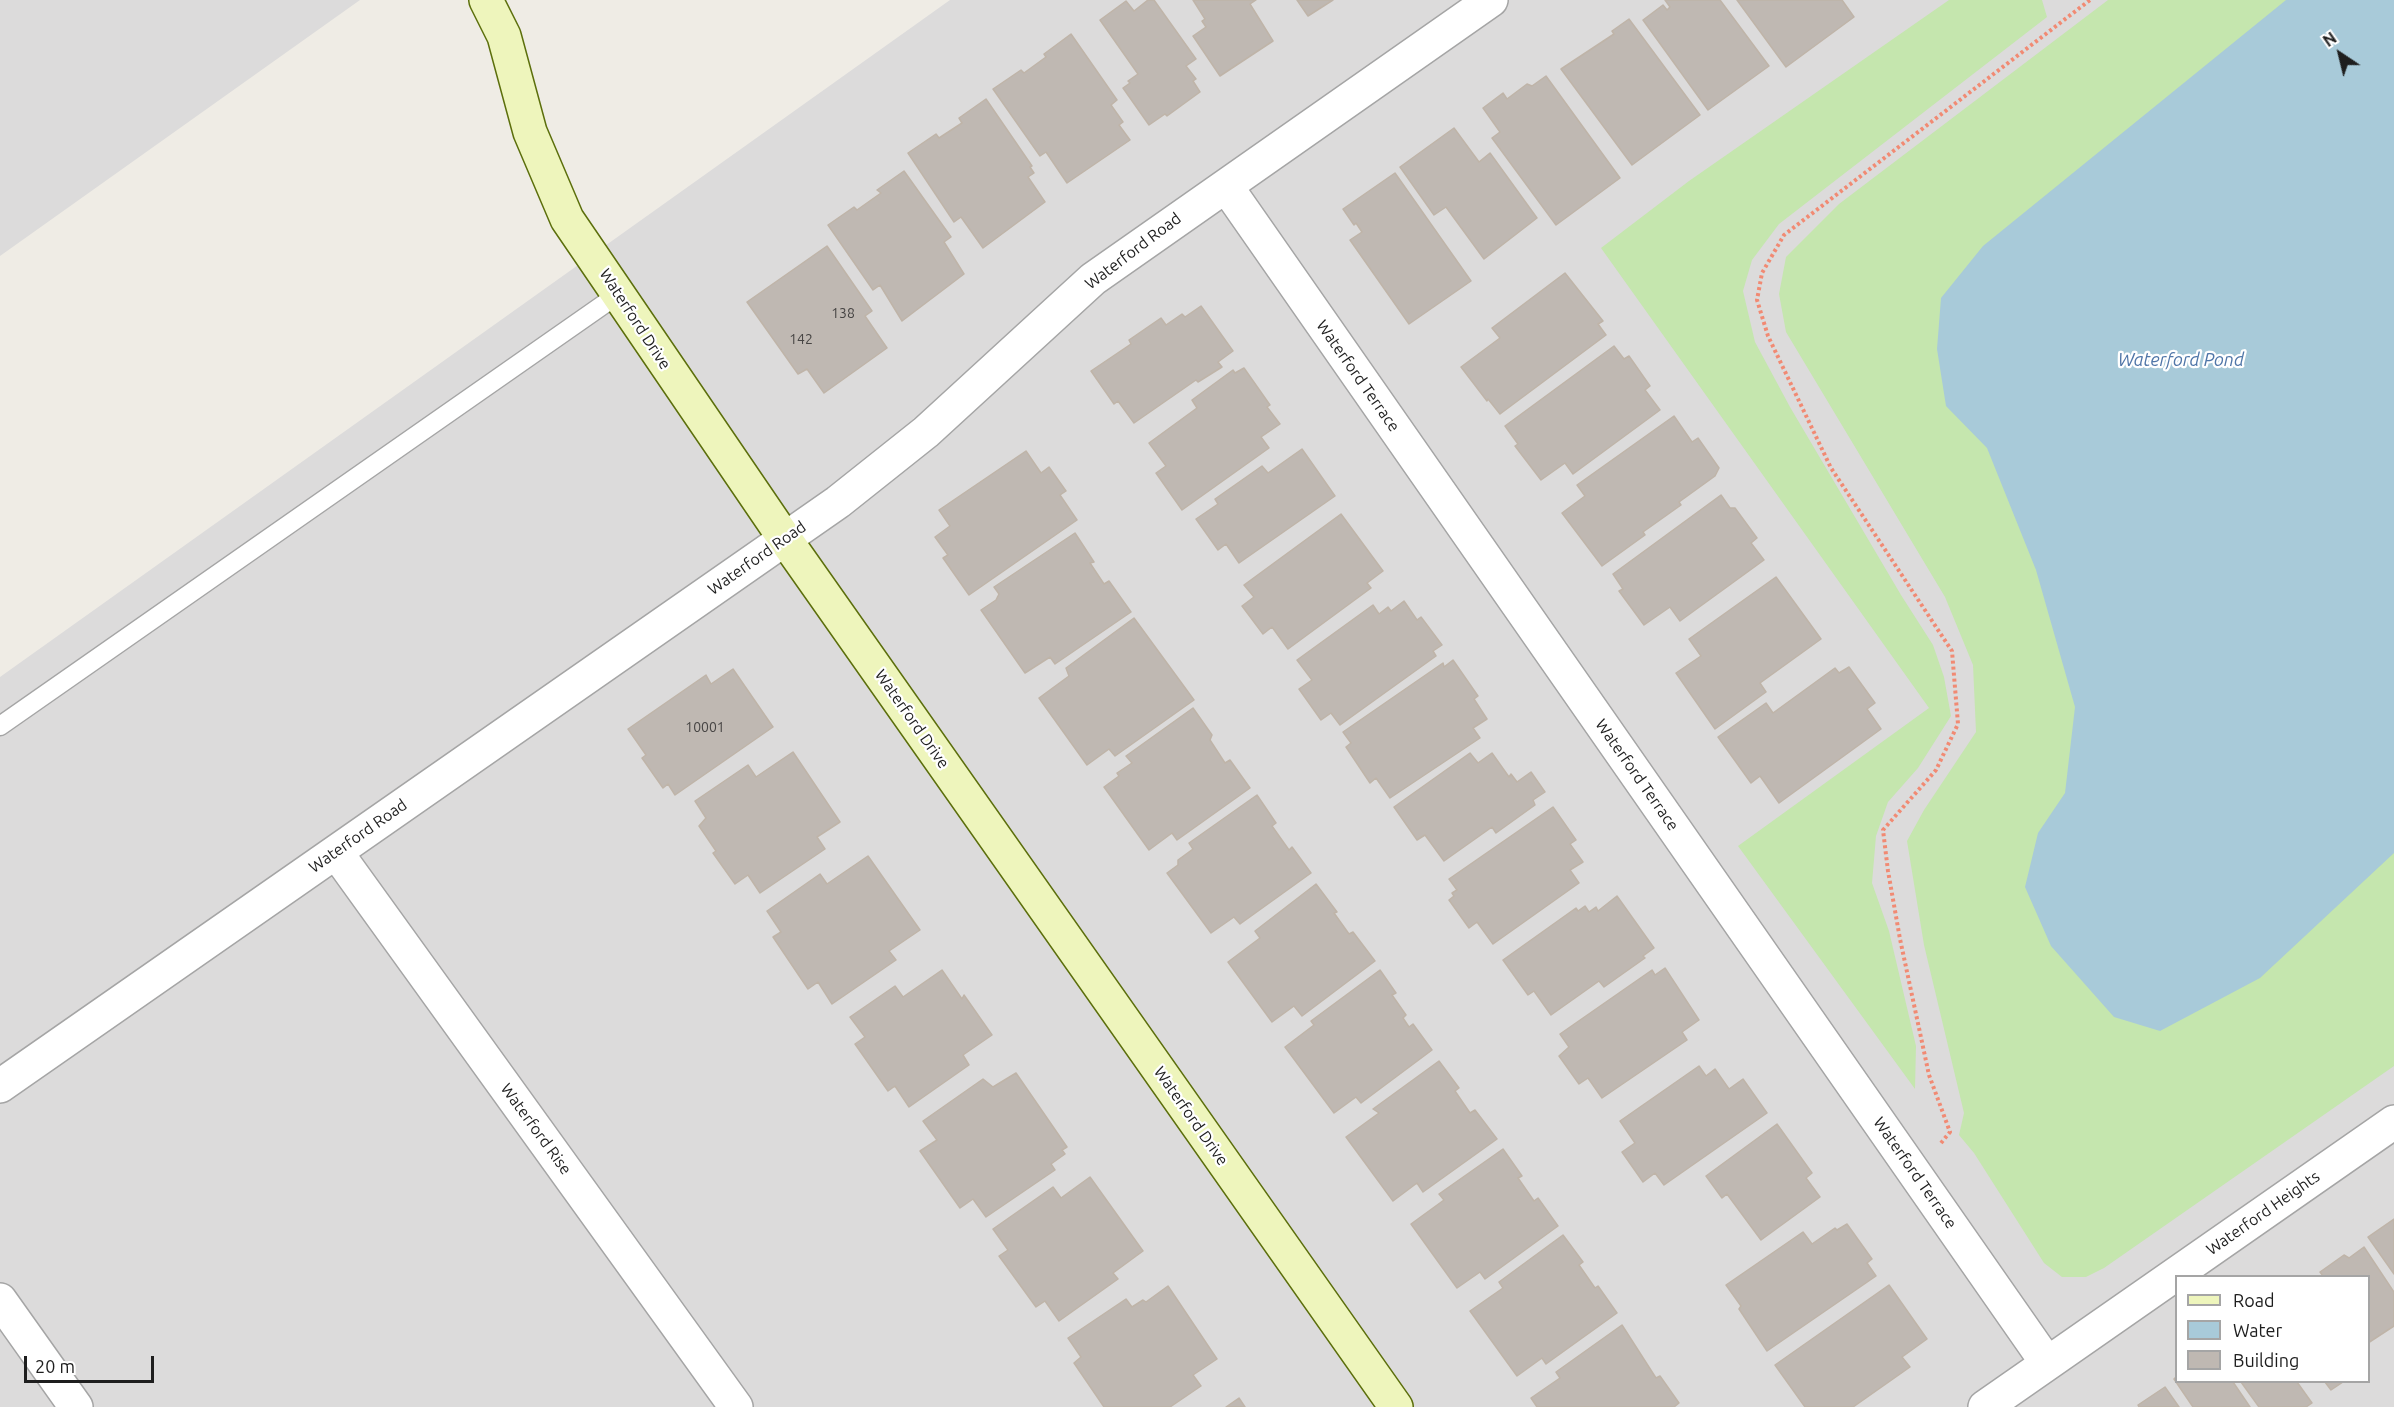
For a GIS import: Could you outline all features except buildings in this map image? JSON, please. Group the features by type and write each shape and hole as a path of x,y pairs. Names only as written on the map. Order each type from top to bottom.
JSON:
{"street":[{"name":"Waterford Drive","path":"486,0 504,36 530,132 567,219 620,293 659,356 785,539 1396,1407"},
{"name":"Waterford Road","path":"0,1086 838,502 926,432 1093,279 1491,0"},
{"name":"Waterford Terrace","path":"1226,186 2047,1363"},
{"name":"Waterford Rise","path":"336,852 736,1407"},
{"name":"Waterford Heights","path":"1985,1407 2394,1122"},
{"path":"0,1300 76,1407"}],"lane":[{"path":"0,726 620,293"}],"path":[{"path":"1939,1146 1950,1132 1927,1064 1900,939 1883,830 1936,770 1958,724 1952,651 1831,468 1768,336 1757,300 1762,273 1784,235 2090,0"}],"shaded area":[{"path":"0,0 360,0 0,256"},
{"path":"950,0 2394,0 2394,1407 0,1407 0,677"}],"green space":[{"path":"1949,0 2042,0 2047,17 1779,224 1752,260 1743,291 1755,342 1790,407 1933,645 1944,677 1951,716 1918,768 1888,802 1876,836 1872,883 1889,931 1916,1046 1915,1089 1738,846 1929,708 1601,248 1689,181"},
{"path":"2108,0 2394,0 2394,1066 2104,1268 2086,1277 2062,1277 2044,1263 1974,1153 1959,1135 1964,1113 1924,945 1907,841 1924,810 1976,732 1973,665 1945,597 1786,332 1779,294 1786,257 1839,204"}],"water":[{"name":"Waterford Pond","path":"2286,0 2394,0 2394,853 2260,978 2160,1031 2114,1017 2051,946 2025,887 2038,833 2065,793 2075,707 2036,570 1987,448 1946,406 1937,349 1941,298 1983,246"}]}
